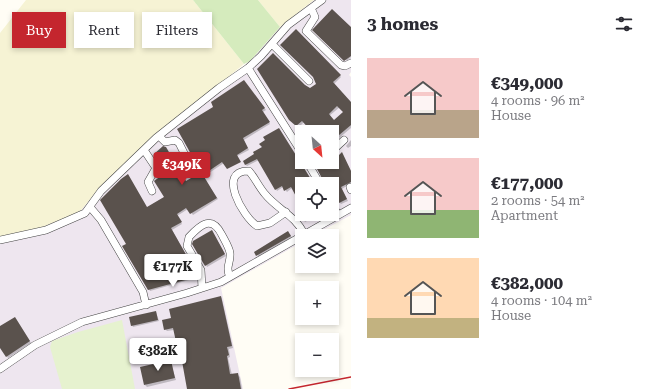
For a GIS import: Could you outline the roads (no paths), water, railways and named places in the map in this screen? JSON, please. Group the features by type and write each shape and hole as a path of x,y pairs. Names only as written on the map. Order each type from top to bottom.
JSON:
{"street":[{"path":"0,240 46,230 85,213 101,191 144,150 218,88 248,68 272,44 288,25 322,0"},
{"path":"310,8 315,17 306,31 341,65 345,66 351,63"},
{"path":"272,44 309,81"},
{"path":"248,68 295,142"},
{"path":"160,136 164,142 174,140 179,143 184,153"},
{"path":"339,145 344,140"},
{"path":"144,150 156,168 148,182 152,191"},
{"path":"286,212 270,223 257,226 252,223 245,214 234,189 233,180 237,174 243,171 249,171 265,194 286,212 302,229"},
{"path":"90,207 101,220 143,292 146,305"},
{"path":"339,214 351,208"},
{"path":"313,229 327,221"},
{"path":"202,288 201,270 187,246 188,237 203,225 209,223 214,224 219,230 230,255 227,269 230,277"},
{"path":"0,369 35,345 76,325 202,288 230,277 270,256 295,240"}],"railway":[{"path":"289,389 351,377"}]}
